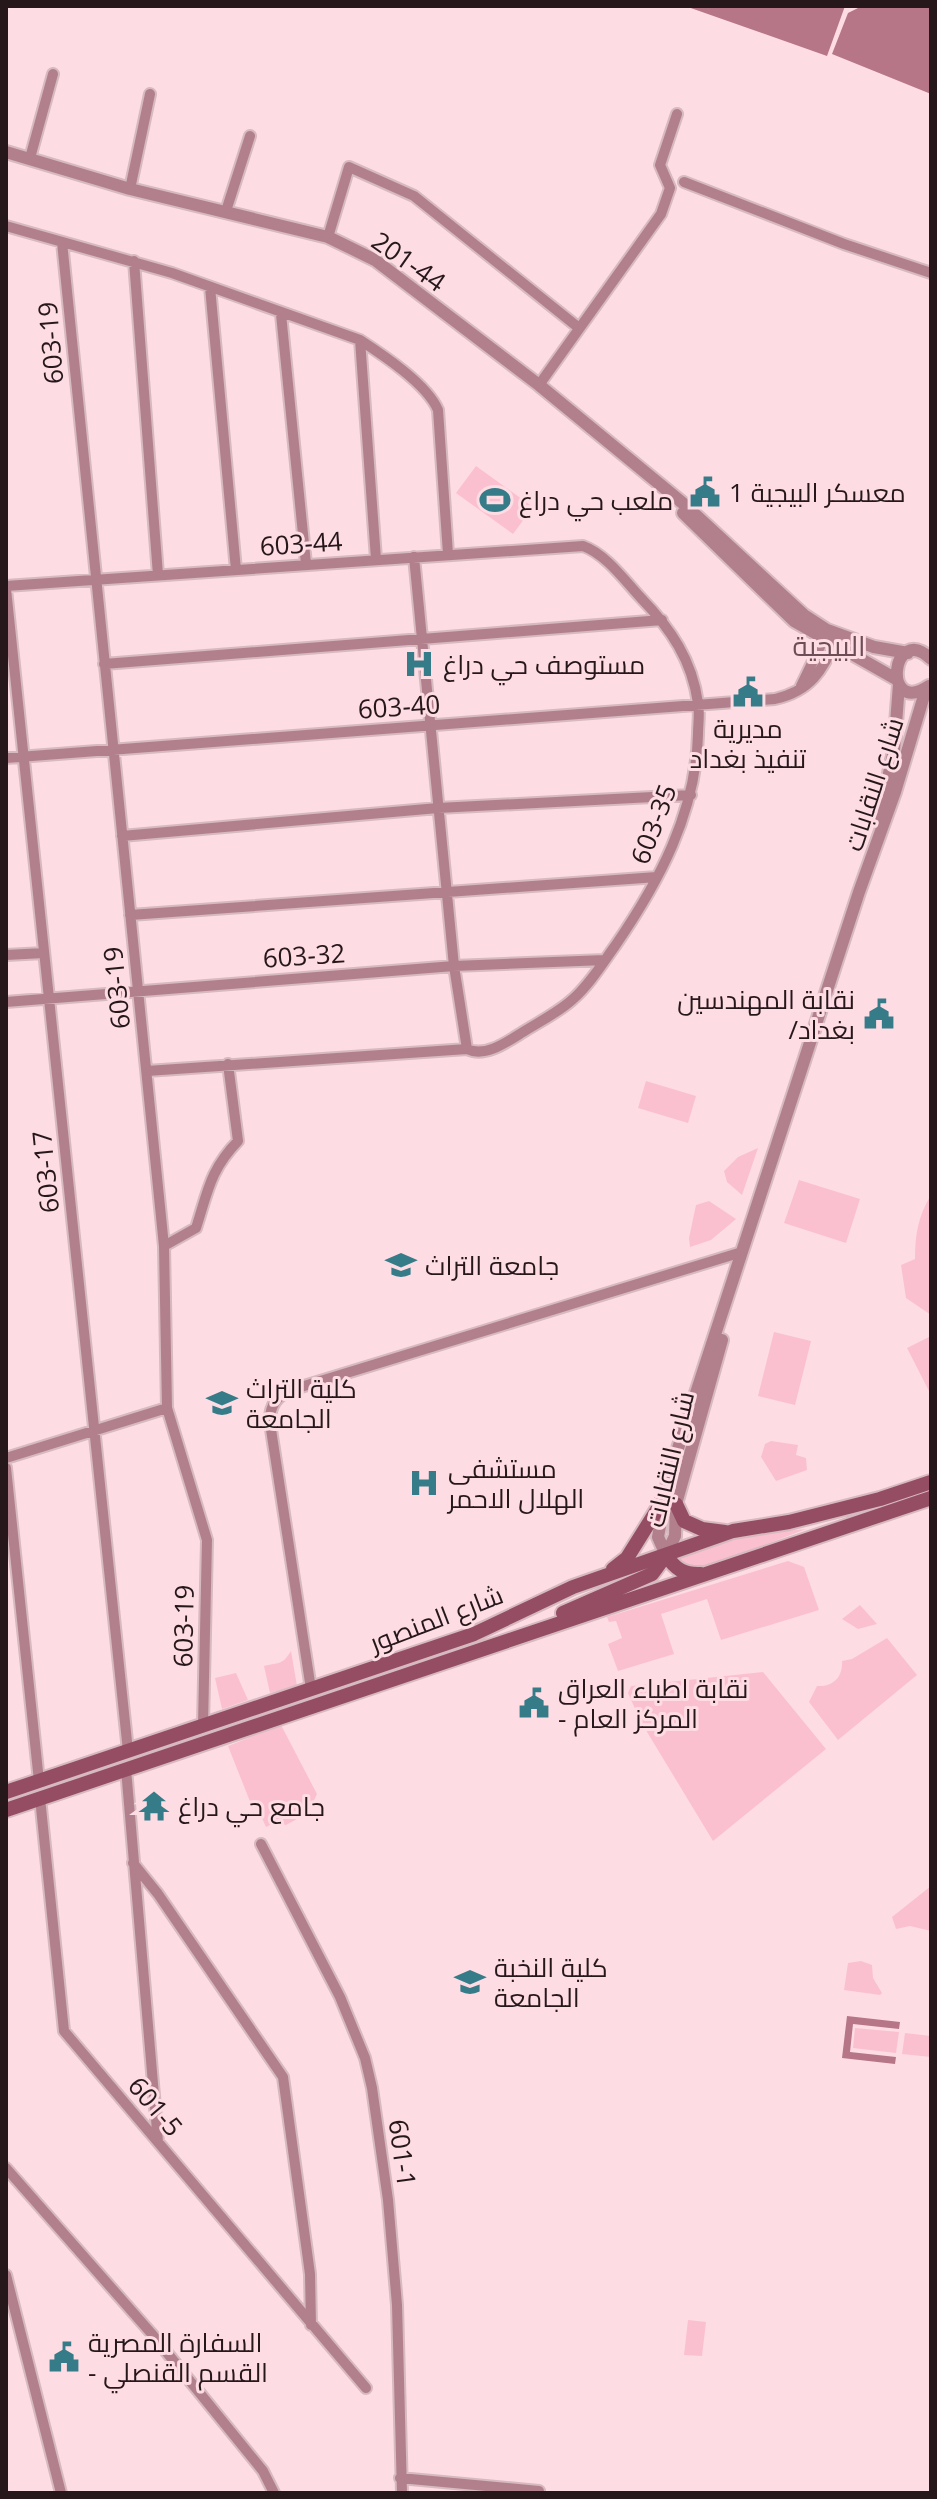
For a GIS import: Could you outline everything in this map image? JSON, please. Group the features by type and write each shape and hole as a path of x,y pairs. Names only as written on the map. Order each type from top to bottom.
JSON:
{"main road":[{"name":"شارع المنصور","path":"6,1792 474,1634 543,1599 733,1531 789,1522 880,1499 931,1482"},
{"name":"شارع المنصور","path":"6,1810 931,1498"},
{"path":"606,1575 627,1558 669,1503 681,1517 695,1526 710,1531 733,1531"},
{"path":"512,1638 652,1574 666,1555 683,1572 713,1573"}],"street":[{"path":"30,158 53,74"},
{"path":"130,189 150,94"},
{"path":"539,385 661,214 670,188 660,165 677,114"},
{"path":"226,211 250,136"},
{"name":"201-44","path":"6,152 130,189 328,237 375,260 539,385 647,476 794,621 831,637 908,653 918,652 931,659"},
{"path":"328,237 349,167 414,196 579,328"},
{"path":"684,182 844,244 931,273"},
{"path":"6,226 134,261 360,340 409,378 429,396 438,410 448,554"},
{"name":"603-19","path":"62,242 164,1246 167,1408 207,1540 203,1725"},
{"path":"134,261 158,575"},
{"path":"210,287 236,570"},
{"path":"281,314 306,564"},
{"path":"360,340 376,559"},
{"name":"603-44","path":"6,588 573,545 597,553"},
{"name":"603-35","path":"147,1071 467,1049 479,1053 544,1019 573,999 634,918 674,844 691,795 698,750 699,704 683,651 662,620 597,553"},
{"path":"414,557 454,966 467,1049"},
{"name":"603-17","path":"6,588 128,1751"},
{"path":"104,664 662,620"},
{"name":"201-44","path":"831,637 910,691 928,686"},
{"name":"603-40","path":"6,758 775,699 795,694 831,637"},
{"path":"898,682 897,663 908,653"},
{"name":"شارع النقابات","path":"859,892 882,809 894,750 898,682"},
{"name":"شارع النقابات","path":"666,1555 658,1537 742,1252 928,686"},
{"path":"122,836 438,808 691,795"},
{"path":"130,915 657,877"},
{"path":"6,955 44,953"},
{"name":"603-32","path":"6,1002 454,966 605,960"},
{"path":"164,1246 196,1228 212,1174 238,1141 228,1064"},
{"path":"311,1689 270,1423 271,1409 279,1397 291,1390 460,1337 742,1252"},
{"path":"6,1458 167,1408"},
{"path":"6,1468 39,1781"},
{"path":"126,1769 159,2144"},
{"name":"601-5","path":"40,1798 64,2031 366,2388"},
{"name":"601-1","path":"261,1844 340,1997 365,2058 372,2088 388,2200 397,2305 402,2493"},
{"path":"133,1863 283,2077 310,2274 311,2325"},
{"path":"6,2168 160,2344 263,2471 274,2493"},
{"path":"6,2275 61,2493"},
{"path":"400,2478 539,2491"}],"shaded area":[{"path":"685,6 845,6 827,56"},
{"path":"862,6 931,6 931,94 832,54 848,13"},
{"name":"ملعب حي دراغ","path":"476,466 533,507 513,534 456,493"},
{"path":"646,1081 696,1096 688,1123 638,1108"},
{"path":"758,1148 742,1195 727,1182 724,1171 738,1157"},
{"path":"799,1180 860,1199 846,1243 784,1223"},
{"path":"931,1195 931,1315 906,1298 901,1265 915,1259 918,1226"},
{"path":"709,1201 736,1219 711,1240 690,1247 696,1205"},
{"path":"774,1332 811,1341 795,1405 758,1396"},
{"path":"931,1336 931,1395 907,1348"},
{"path":"771,1441 798,1445 796,1455 806,1458 807,1470 776,1481 761,1457 765,1444"},
{"path":"806,1529 720,1562 698,1567 678,1562 725,1542"},
{"path":"788,1561 804,1567 819,1610 721,1640 707,1599 661,1614 674,1654 618,1671 608,1644 622,1638 616,1621 609,1622 607,1617"},
{"path":"860,1605 877,1624 858,1629 842,1619"},
{"path":"887,1638 917,1675 838,1740 809,1702 817,1686 836,1680 842,1661 852,1659"},
{"path":"291,1651 297,1686 270,1693 264,1666 280,1662"},
{"path":"763,1672 826,1749 713,1841 641,1722 628,1693 631,1686"},
{"path":"236,1673 248,1700 222,1709 215,1678"},
{"path":"281,1725 317,1794 308,1813 286,1825 276,1822 266,1827 255,1803 251,1804 228,1746"},
{"path":"931,1886 931,1931 910,1926 896,1929 892,1917"},
{"path":"861,1961 872,1965 873,1978 882,1993 880,1995 844,1990 848,1963"},
{"path":"847,2016 900,2022 899,2029 853,2024 850,2052 896,2057 895,2064 842,2058"},
{"path":"855,2028 899,2032 896,2053 853,2048"},
{"path":"905,2033 931,2036 931,2057 902,2054"},
{"path":"688,2320 706,2322 702,2356 684,2355"}],"place":[{"name":"معسكر البيجية 1","path":"705,492"},
{"name":"ملعب حي دراغ","path":"495,500"},
{"name":"مستوصف حي دراغ","path":"419,664"},
{"name":"مديرية تنفيذ بغداد","path":"748,692"},
{"name":"نقابة المهندسين /بغداد","path":"879,1014"},
{"name":"جامعة التراث","path":"401,1265"},
{"name":"كلية التراث الجامعة","path":"222,1403"},
{"name":"مستشفى الهلال الاحمر","path":"424,1483"},
{"name":"نقابة اطباء العراق - المركز العام","path":"534,1703"},
{"name":"جامع حي دراغ","path":"154,1806"},
{"name":"كلية النخبة الجامعة","path":"470,1982"},
{"name":"السفارة المصرية - القسم القنصلي","path":"64,2357"}],"district":[{"name":"البيجية","path":"829,645"}]}
